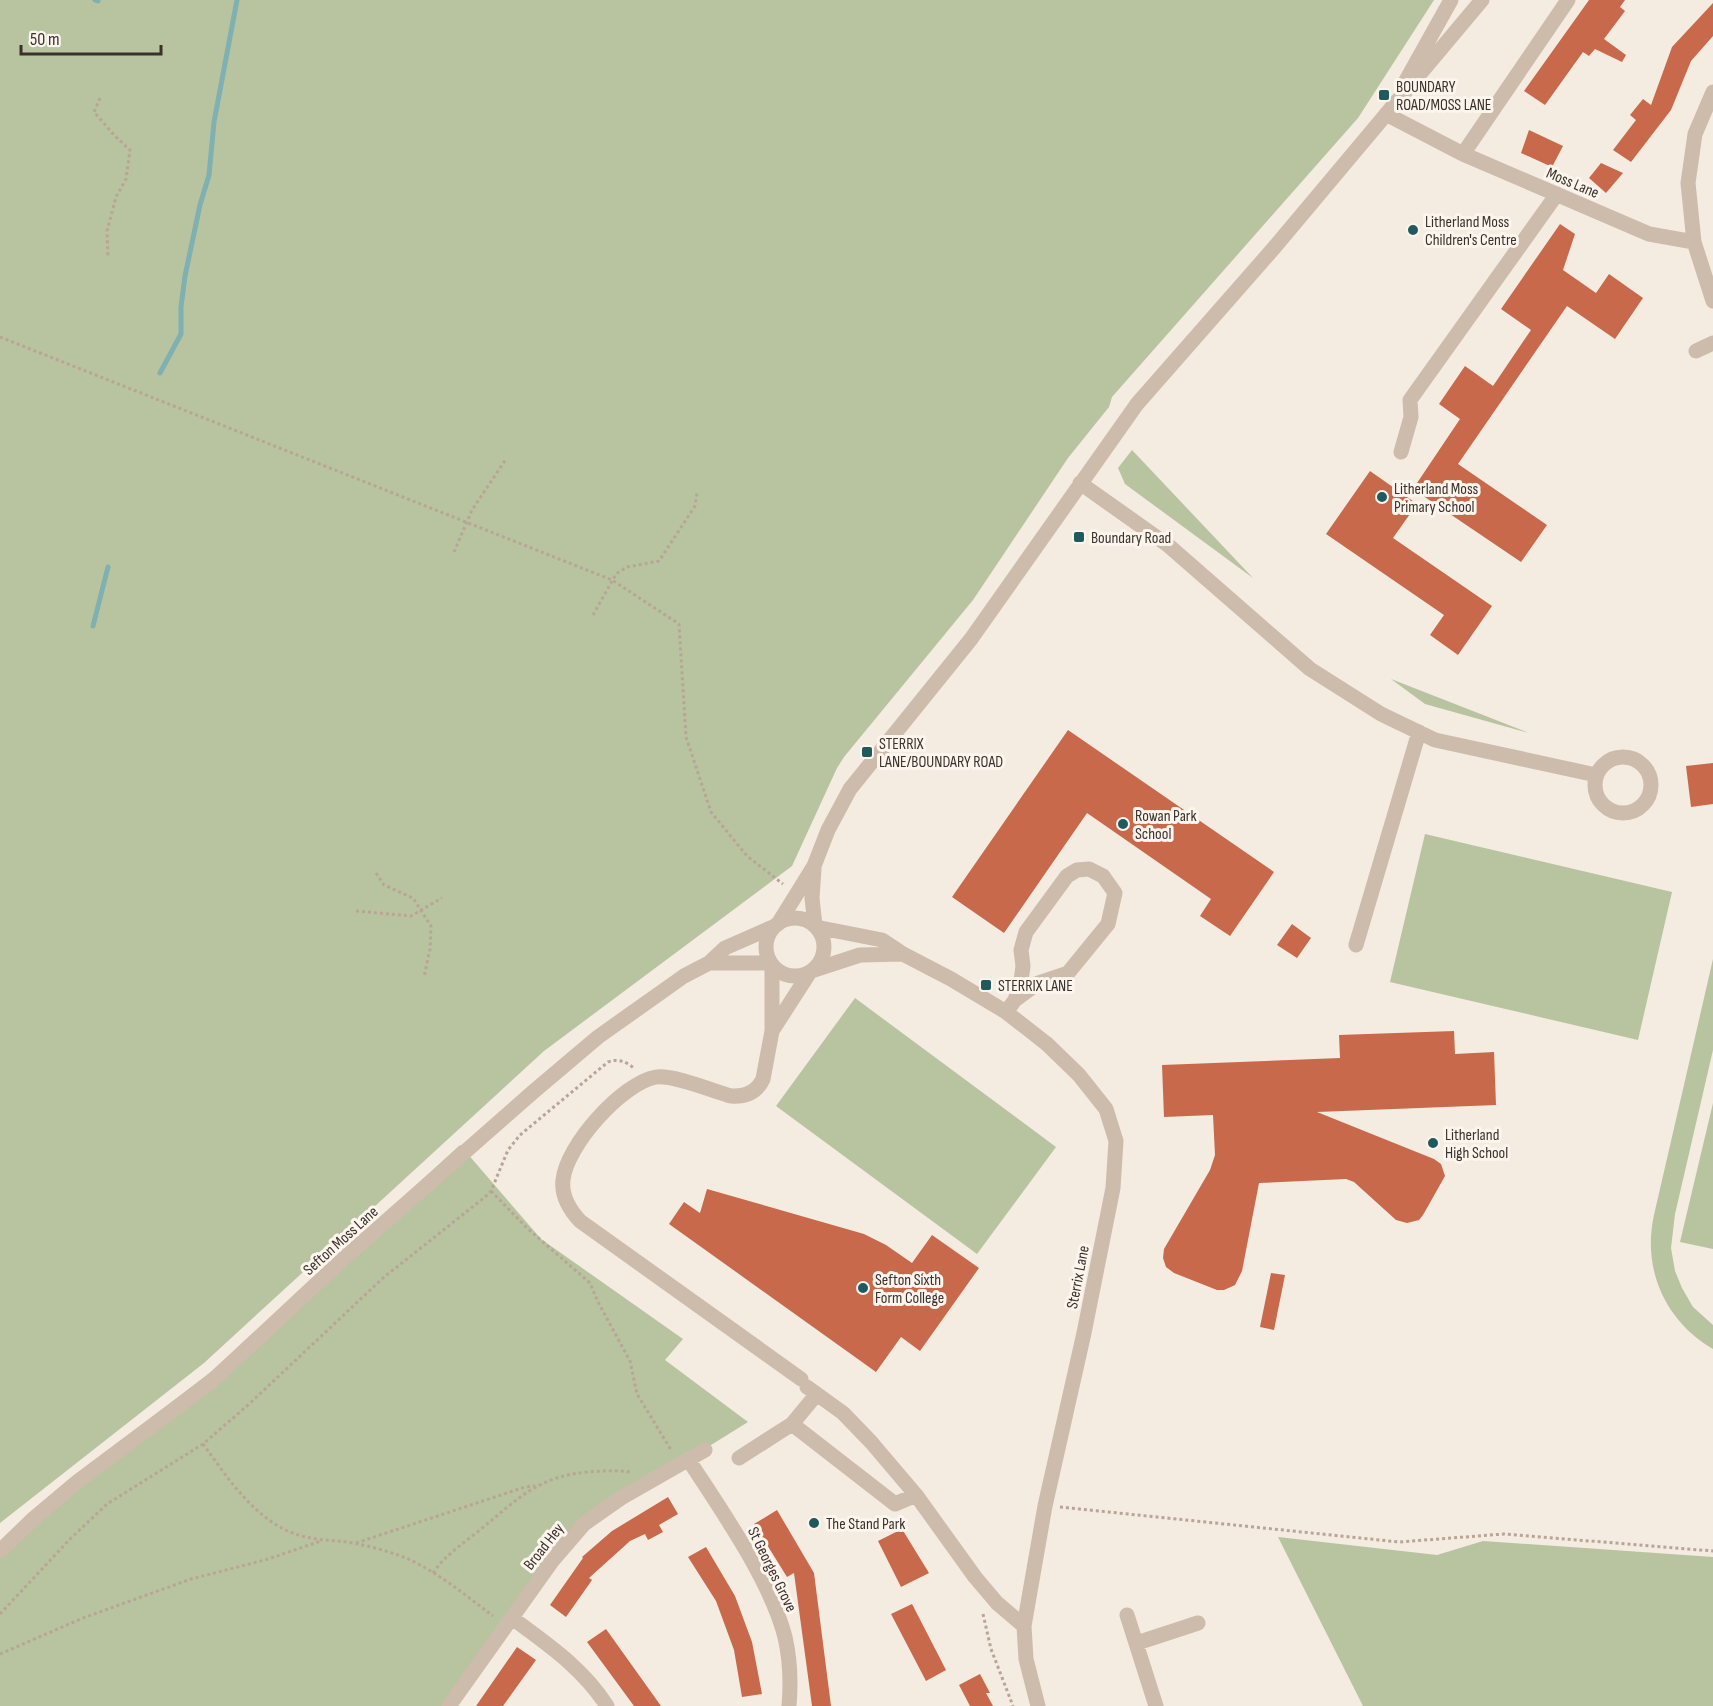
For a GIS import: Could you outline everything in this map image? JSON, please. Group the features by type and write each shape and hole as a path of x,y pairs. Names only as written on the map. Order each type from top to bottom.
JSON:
{"street":[{"path":"1386,114 1451,0"},
{"path":"1024,1626 997,1603 975,1577 916,1495 843,1413 580,1221 567,1204 563,1192 565,1168 576,1147 596,1122 636,1085 661,1077 731,1096 748,1094 760,1086 772,1031 771,964 766,948 770,932 814,866 828,830 850,789 971,639 1137,405 1273,249 1482,0"},
{"path":"1463,154 1568,0"},
{"path":"1713,92 1695,134 1688,183 1694,242 1713,301"},
{"name":"Moss Lane","path":"1386,114 1463,154 1648,234 1694,242"},
{"path":"1401,452 1410,417 1410,400 1557,194"},
{"path":"1696,351 1713,343"},
{"path":"1080,483 1169,546 1310,669 1381,714 1435,740 1596,774"},
{"path":"1356,945 1419,732"},
{"path":"772,1031 790,1000 820,962 823,954 824,944 816,927 812,898 814,866"},
{"path":"1089,869 1102,876 1115,893 1108,924 1068,973 1038,983 1010,1006 1021,981 1023,966 1021,950 1026,932 1067,876 1077,870 1089,869"},
{"path":"776,925 793,918 801,919 816,927"},
{"name":"Sefton Moss Lane","path":"0,1551 33,1519 77,1482 212,1381 342,1260 598,1037 684,976 709,963 725,948 776,925"},
{"name":"Sterrix Lane","path":"816,927 882,940 903,954 951,979 1010,1006 1079,1075 1106,1109 1116,1141 1113,1188 1084,1333 1045,1506 1024,1626 1026,1659 1038,1706"},
{"name":"Sterrix Lane","path":"812,971 860,955 903,954"},
{"name":"Sefton Moss Lane","path":"709,963 771,964"},
{"path":"771,964 785,975 793,976 812,971"},
{"path":"739,1458 792,1424 808,1387"},
{"path":"792,1424 895,1504 916,1495"},
{"name":"Broad Hey","path":"449,1706 553,1560 584,1524 647,1483 705,1450"},
{"name":"St Georges Grove","path":"684,1462 729,1523 763,1584 776,1613 785,1637 789,1663 789,1706"},
{"path":"1127,1615 1156,1706"},
{"path":"509,1622 568,1659 607,1706"},
{"path":"1137,1643 1198,1623"}],"path":[{"path":"100,98 94,112 130,150 126,179 116,196 107,231 108,257"},
{"path":"0,337 612,580 679,624 686,737 711,812 747,856 787,887"},
{"path":"454,552 472,510 506,459"},
{"path":"594,615 616,574 627,567 659,561 695,506 697,493"},
{"path":"376,873 384,885 413,898 431,926 430,949 424,977"},
{"path":"356,911 411,916 442,898"},
{"path":"0,1614 63,1546 107,1504 203,1444 248,1405 383,1278 453,1224 491,1191 514,1141 566,1095 601,1066 613,1060 624,1061 636,1070"},
{"path":"491,1191 526,1228 590,1283 630,1361 637,1394 684,1462"},
{"path":"203,1444 254,1508 297,1534 323,1540 354,1543 401,1556 433,1573 509,1622"},
{"path":"433,1573 444,1559 537,1486 557,1476 602,1471 630,1473 647,1483"},
{"path":"354,1543 525,1487 537,1486"},
{"path":"1045,1506 1399,1542 1504,1534 1713,1551"},
{"path":"0,1654 83,1618 191,1579 265,1560 323,1540"},
{"path":"982,1608 992,1649 1013,1706"}],"green space":[{"path":"0,0 1434,0 1358,118 1112,397 1109,407 1068,458 973,600 844,757 792,866 544,1051 204,1363 0,1523"},
{"path":"1132,450 1253,578 1125,484 1118,468"},
{"path":"1391,679 1529,733 1425,704"},
{"path":"1425,834 1672,892 1638,1040 1390,982"},
{"path":"1713,959 1713,1050 1675,1214 1671,1248 1675,1271 1682,1288 1693,1307 1713,1325 1713,1349 1682,1324 1670,1309 1655,1274 1651,1255 1651,1235"},
{"path":"855,998 1056,1147 977,1254 776,1106"},
{"path":"1713,1103 1713,1249 1680,1242"},
{"path":"460,1145 541,1239 683,1339 665,1360 748,1422 584,1524 449,1706 0,1706 0,1544 74,1477 212,1371"},
{"path":"1278,1537 1437,1555 1483,1541 1713,1557 1713,1706 1363,1706"}],"building":[{"path":"1589,0 1625,0 1620,7 1625,11 1604,39 1626,55 1622,62 1595,49 1589,56 1583,52 1545,105 1524,91"},
{"path":"1713,3 1713,36 1691,61 1671,110 1631,162 1613,150 1636,120 1630,115 1643,99 1651,105 1672,47"},
{"path":"1529,130 1563,146 1552,167 1521,153"},
{"path":"1601,163 1623,173 1606,193 1589,178"},
{"path":"1560,224 1575,234 1563,270 1596,293 1609,274 1643,298 1615,339 1567,306 1458,464 1547,525 1521,562 1413,489 1460,419 1439,404 1465,366 1493,386 1531,330 1501,309"},
{"path":"1370,471 1417,504 1393,538 1492,606 1458,655 1430,635 1444,615 1326,534"},
{"path":"1068,730 1274,872 1230,936 1200,916 1211,899 1087,813 1004,933 952,897"},
{"path":"1713,763 1713,804 1691,807 1686,766"},
{"path":"1292,924 1311,938 1297,958 1277,945"},
{"path":"1454,1031 1455,1054 1494,1052 1496,1105 1317,1112 1434,1159 1441,1164 1445,1176 1419,1220 1407,1223 1396,1220 1354,1182 1346,1179 1259,1183 1242,1271 1235,1285 1224,1290 1217,1290 1174,1273 1166,1267 1163,1258 1164,1249 1210,1170 1215,1155 1213,1115 1164,1117 1162,1065 1340,1058 1339,1035"},
{"path":"707,1189 864,1234 886,1245 912,1263 932,1235 979,1268 920,1351 901,1337 876,1372 669,1224 684,1202 700,1213"},
{"path":"1271,1273 1285,1275 1274,1330 1260,1327"},
{"path":"668,1497 678,1514 659,1525 663,1532 648,1540 645,1534 630,1541 589,1578 592,1580 566,1617 550,1605 582,1557 612,1531"},
{"path":"777,1510 814,1573 831,1706 812,1706 794,1573 787,1577 754,1524"},
{"path":"902,1529 929,1573 901,1587 878,1541"},
{"path":"706,1547 735,1596 752,1642 762,1694 742,1697 734,1650 716,1601 688,1557"},
{"path":"912,1604 946,1670 926,1681 891,1614"},
{"path":"606,1629 661,1706 634,1706 587,1642"},
{"path":"517,1647 536,1660 503,1706 476,1706"},
{"path":"980,1674 990,1693 986,1693 993,1706 970,1706 959,1685"}],"waterway":[{"path":"160,373 181,334 181,307 185,276 200,205 209,175 214,122 237,0"},
{"path":"93,626 108,567"}],"place":[{"name":"BOUNDARY ROAD/MOSS LANE","path":"1384,95"},
{"name":"Litherland Moss Children's Centre","path":"1413,230"},
{"name":"Litherland Moss Primary School","path":"1382,497"},
{"name":"Boundary Road","path":"1079,537"},
{"name":"STERRIX LANE/BOUNDARY ROAD","path":"867,752"},
{"name":"Rowan Park School","path":"1123,824"},
{"name":"STERRIX LANE","path":"986,985"},
{"name":"Litherland High School","path":"1433,1143"},
{"name":"Sefton Sixth Form College","path":"863,1288"},
{"name":"The Stand Park","path":"814,1523"}]}
